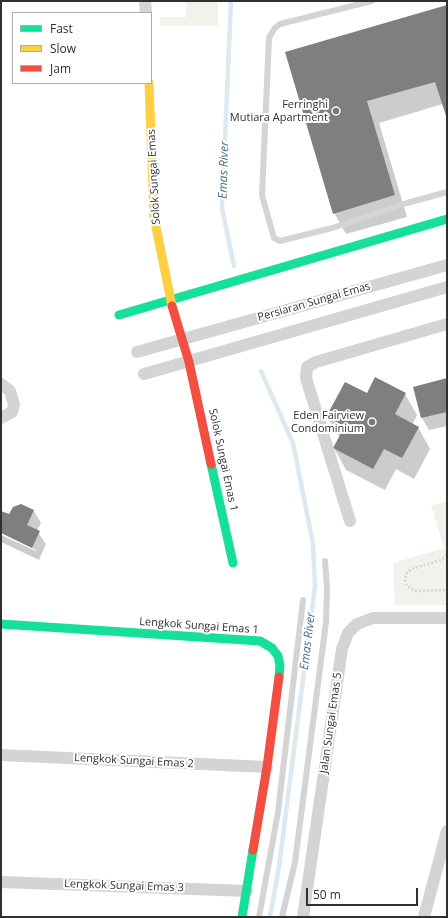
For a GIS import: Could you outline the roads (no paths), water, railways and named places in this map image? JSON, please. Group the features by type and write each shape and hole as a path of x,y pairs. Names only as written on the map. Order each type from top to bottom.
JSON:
{"street":[{"path":"145,1 146,12"},
{"name":"Solok Sungai Emas","path":"149,84 154,217 170,300 182,339"},
{"path":"118,315 447,219"},
{"name":"Persiaran Sungai Emas","path":"137,352 447,265"},
{"name":"Persiaran Sungai Emas","path":"144,374 447,287"},
{"path":"350,521 306,378 307,367 320,360 447,324"},
{"name":"Solok Sungai Emas 1","path":"182,339 189,362 233,563"},
{"path":"1,384 10,391 14,405 12,412 1,418"},
{"name":"Jalan Sungai Emas 5","path":"303,917 342,649 348,633 357,624 373,618 447,618"},
{"name":"Lengkok Sungai Emas 1","path":"1,624 260,641 266,644 278,656 280,665 267,767"},
{"name":"Lengkok Sungai Emas 2","path":"1,755 267,767"},
{"path":"242,917 267,767"},
{"path":"424,917 447,831"},
{"name":"Lengkok Sungai Emas 3","path":"1,882 247,891"}],"lane":[{"path":"372,1 280,24 274,29 269,38 262,195 274,238 280,242 332,228 407,203 447,192"},
{"path":"282,917 295,862 326,622 327,588 325,561"},
{"path":"259,917 278,812 303,600"}],"waterway":[{"name":"Emas River","path":"231,1 222,208 234,266"},
{"name":"Emas River","path":"261,371 293,443 313,544 315,586 279,867 270,917"}],"place":[{"name":"Ferringhi Mutiara Apartment","path":"336,111"},
{"name":"Eden Fairview Condominium","path":"372,422"}]}
